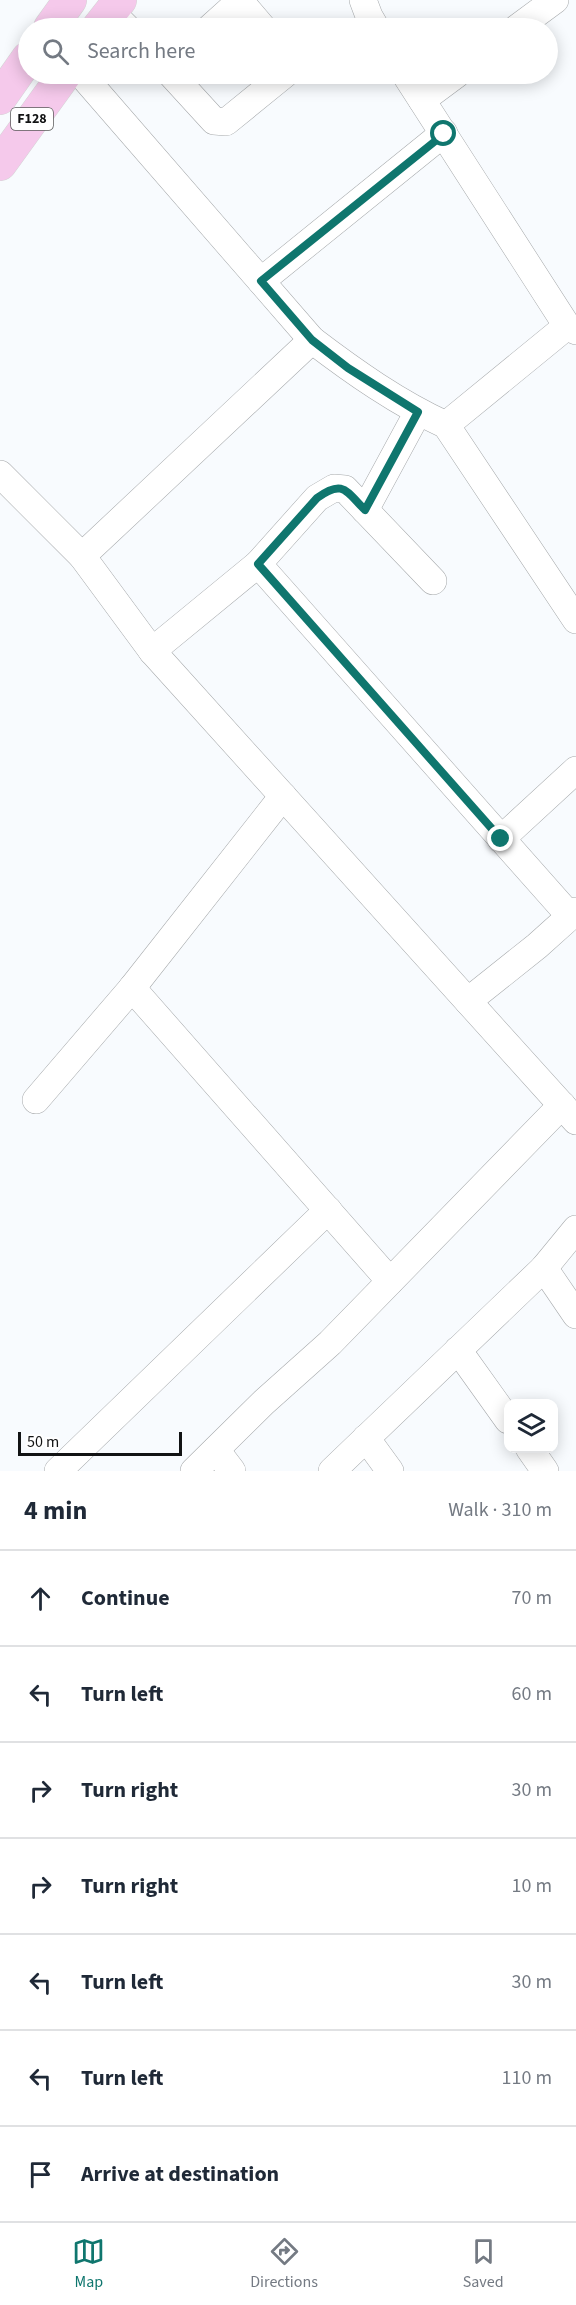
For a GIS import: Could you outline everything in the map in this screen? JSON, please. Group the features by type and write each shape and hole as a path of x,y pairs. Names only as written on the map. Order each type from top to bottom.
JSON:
{"main road":[{"path":"57,18 70,0"},
{"name":"F128","path":"0,98 18,72"},
{"name":"F128","path":"0,164 58,84"}],"street":[{"path":"220,18 239,0 254,18"},
{"path":"363,0 370,18"},
{"path":"531,18 555,0"},
{"path":"90,84 312,340 348,368 418,412 446,424 576,620"},
{"path":"180,84 214,121 219,123 226,122 273,84"},
{"path":"412,84 571,328 446,424"},
{"path":"422,100 444,84"},
{"path":"261,281 444,134"},
{"path":"82,556 312,340"},
{"path":"365,510 418,412"},
{"path":"0,474 82,556 152,651 569,1113 390,1281 330,1343 264,1402 224,1461 194,1471"},
{"path":"152,651 258,564 317,498 334,488 345,489 433,581"},
{"path":"258,564 501,839 573,913 537,946 468,1001"},
{"path":"501,839 576,770"},
{"path":"36,1100 132,988 283,796"},
{"path":"132,988 390,1281"},
{"path":"58,1471 328,1210"},
{"path":"332,1471 544,1268 576,1229"},
{"path":"544,1268 576,1315"},
{"path":"458,1350 504,1414"},
{"path":"366,1438 390,1471"},
{"path":"532,1453 545,1471"}],"route":[{"path":"444,134 261,281 312,340 348,368 418,412 365,510 345,489 334,488 326,492 317,498 258,564 501,839"}]}
